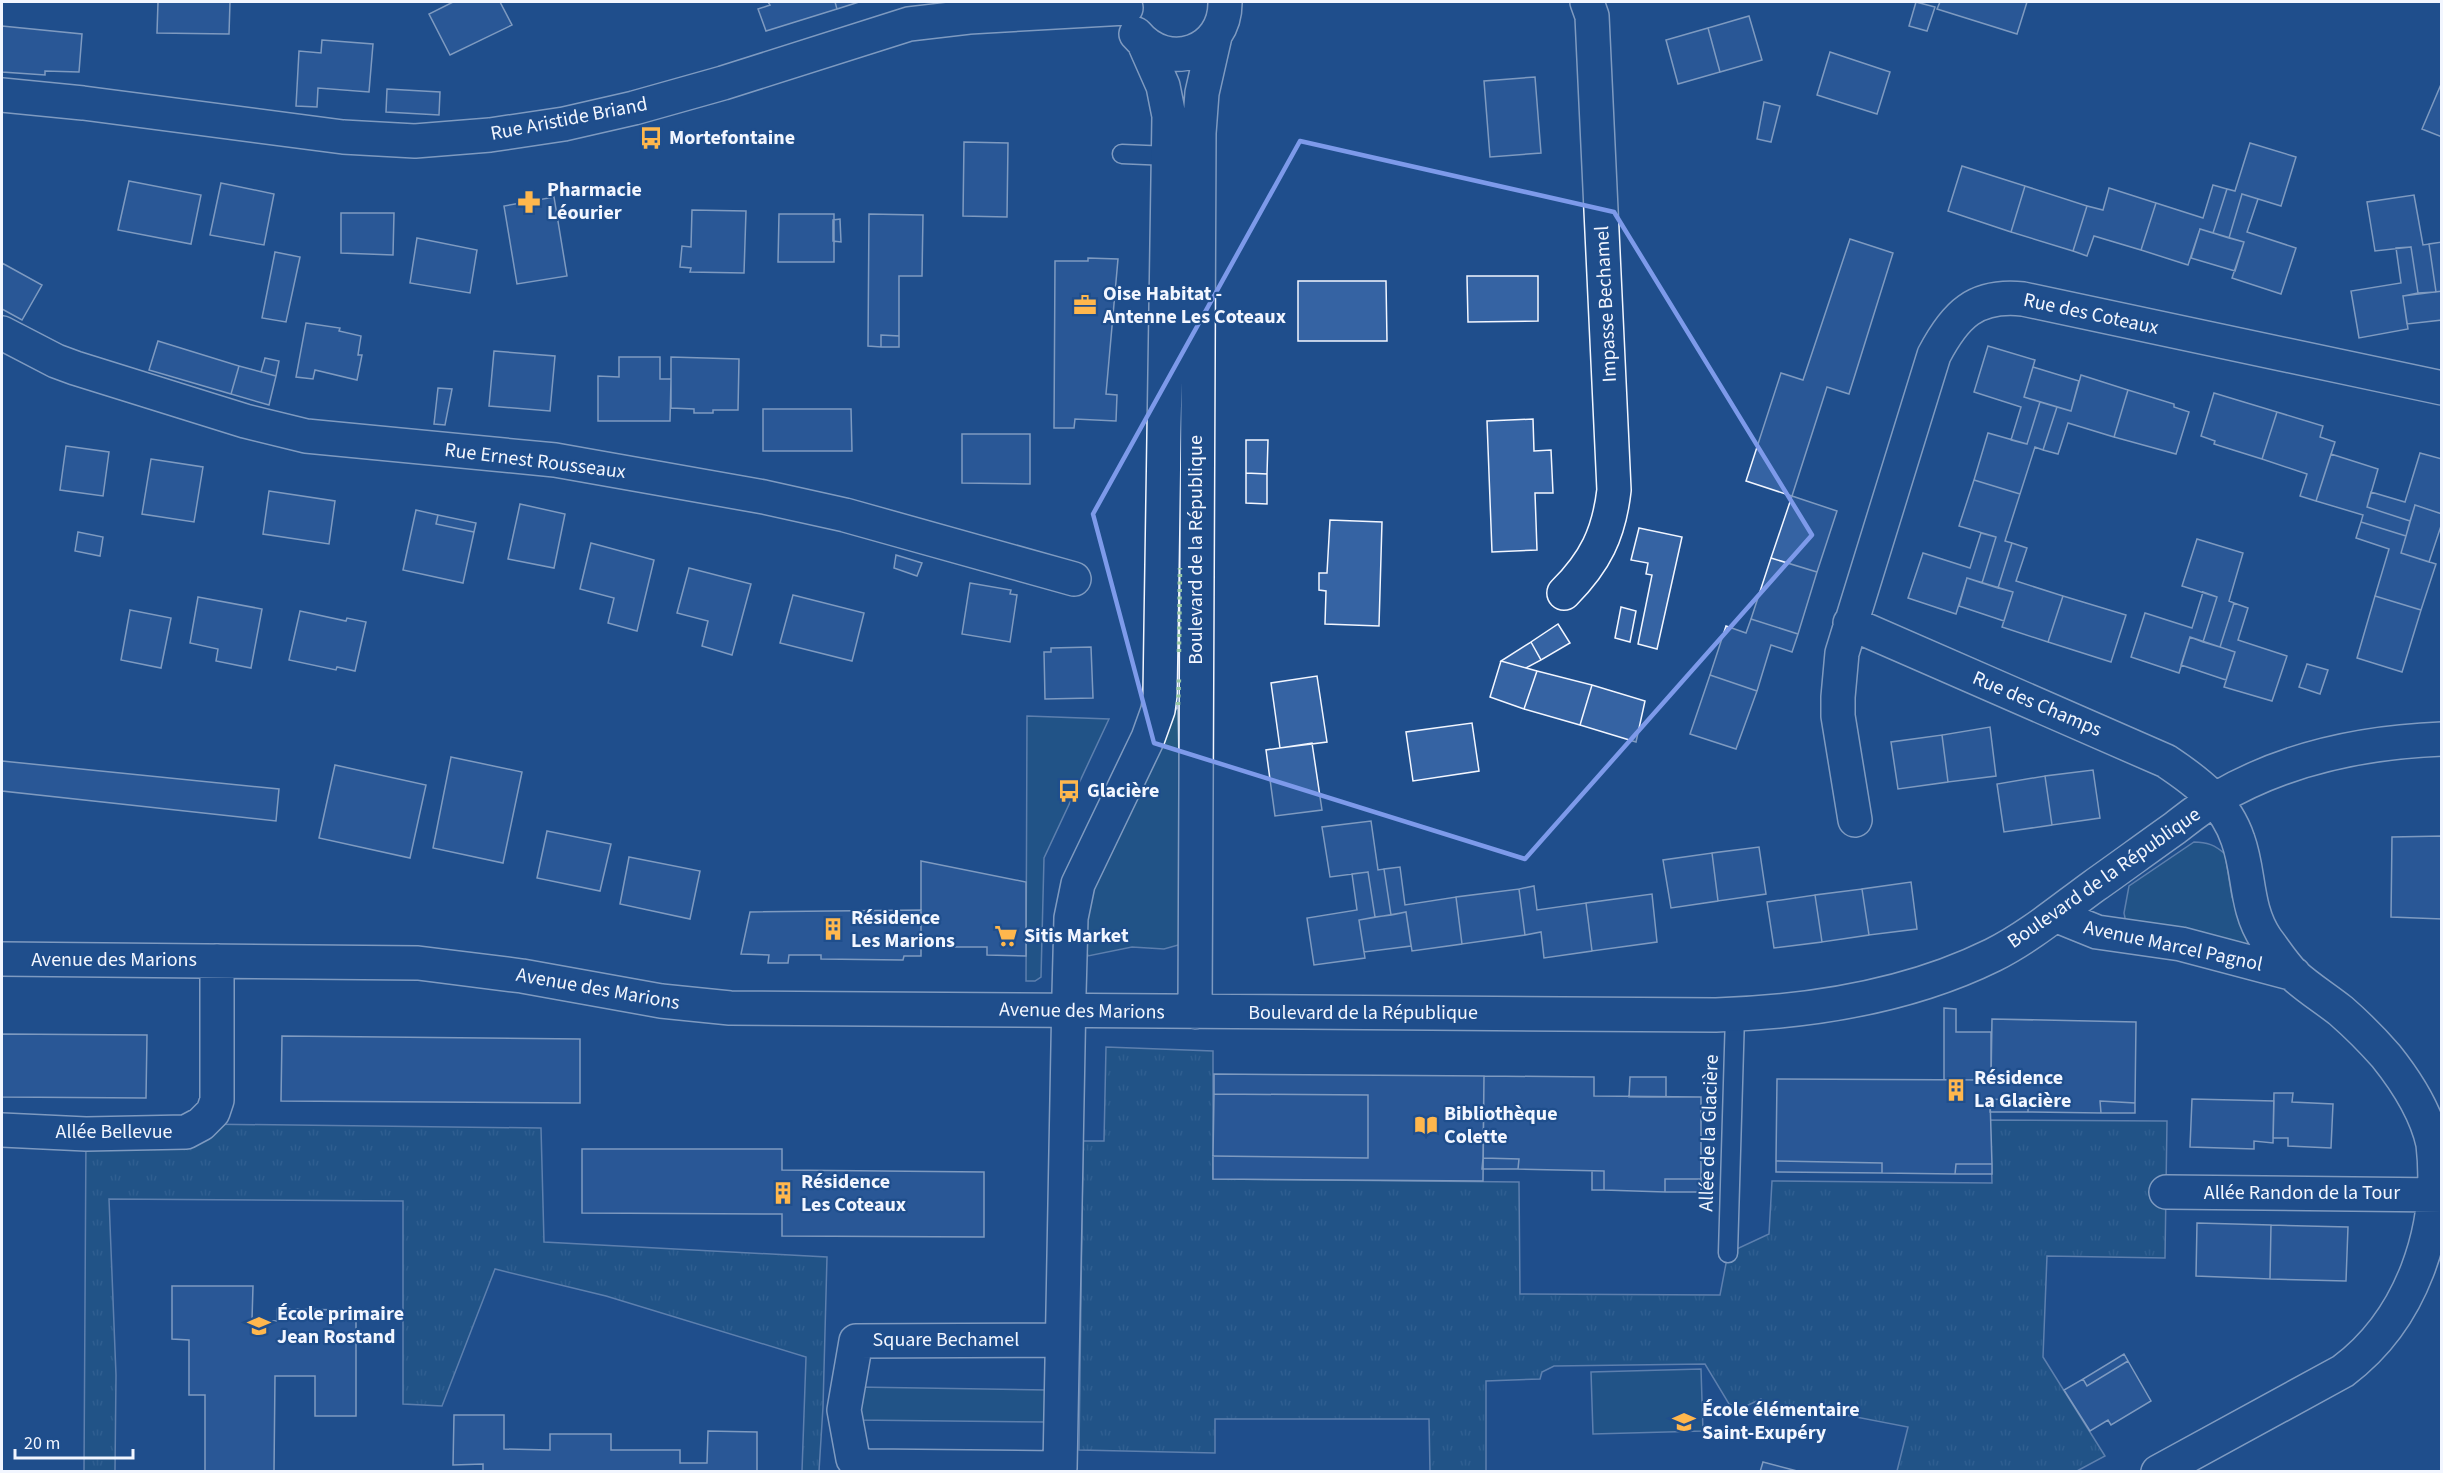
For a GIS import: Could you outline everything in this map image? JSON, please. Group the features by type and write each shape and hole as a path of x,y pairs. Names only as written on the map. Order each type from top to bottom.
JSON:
{"street":[{"name":"Boulevard de la République","path":"1225,2 1224,15 1215,36 1202,93 1198,133 1195,1012 1735,1015 1839,1003 1930,981 1994,955 2036,929 2215,799 2261,777 2325,755 2386,744 2442,740"},
{"name":"Impasse Bechamel","path":"1564,593 1584,573 1605,534 1614,490 1592,16 1587,2"},
{"name":"Boulevard de la République","path":"1069,1010 1071,918 1075,894 1148,738 1158,710 1160,695 1169,116 1157,70 1144,43 1130,24 1126,5"},
{"name":"Rue Aristide Briand","path":"2,95 83,103 343,137 415,141 490,135 564,124 634,108 723,83 909,24 1126,5"},
{"path":"1144,43 1157,51 1181,54 1196,50 1215,36"},
{"name":"Rue des Coteaux","path":"1855,820 1838,716 1842,653 1934,356 1945,334 1959,317 1987,300 2006,297 2023,299 2442,388"},
{"name":"Rue Ernest Rousseaux","path":"2,333 56,362 244,421 306,436 555,460 764,497 845,515 1074,579"},
{"name":"Rue des Champs","path":"1850,623 2166,760 2202,786 2215,799"},
{"name":"Avenue Marcel Pagnol","path":"2158,1472 2343,1371 2366,1354 2391,1324 2415,1284 2425,1262 2435,1228 2439,1195 2433,1144 2423,1117 2401,1076 2368,1035 2294,975 2257,924 2249,904 2238,840 2215,799"},
{"name":"Avenue Marcel Pagnol","path":"2055,915 2097,932 2181,944 2294,975"},
{"name":"Avenue des Marions","path":"2,959 440,965 522,976 661,1001 730,1008 1195,1012"},
{"name":"Allée Bellevue","path":"2,1130 86,1134 186,1132 201,1124 213,1112 217,1100 217,961"},
{"name":"Square Bechamel","path":"1062,1340 856,1341 844,1410 853,1459 858,1466 951,1469 1060,1467 1069,1010"},
{"name":"Allée Randon de la Tour","path":"2166,1192 2439,1195"}],"lane":[{"path":"1122,154 1169,156"},
{"name":"Allée de la Glacière","path":"1728,1253 1735,1015"}],"highlighted area":[{"path":"1300,141 1614,212 1812,535 1525,859 1154,743 1093,514"}],"green space":[{"path":"1178,705 1182,944 1164,949 1132,947 1088,956 1083,939 1086,903"},
{"path":"1027,716 1109,719 1044,858 1041,977 1035,981 1026,981"},
{"path":"2194,842 2211,845 2225,854 2232,897 2252,946 2126,923 2124,913 2129,886"},
{"path":"1106,1047 1213,1051 1213,1179 1519,1182 1520,1294 1720,1295 1728,1253 1769,1234 1772,1181 1992,1183 1990,1120 2167,1121 2165,1258 2047,1256 2043,1357 2105,1456 2077,1471 1897,1471 1908,1427 1820,1410 1809,1416 1766,1404 1761,1399 1740,1409 1729,1404 1705,1364 1554,1366 1542,1372 1540,1379 1486,1381 1486,1471 1430,1471 1429,1419 1215,1419 1215,1453 1079,1450 1083,1141 1104,1141"},
{"path":"201,1124 541,1128 544,1242 827,1257 819,1471 802,1471 806,1357 606,1296 495,1269 442,1406 403,1404 403,1201 109,1199 116,1375 115,1471 84,1472 86,1134"},
{"path":"1701,1369 1703,1431 1593,1434 1591,1372"},
{"path":"856,1387 1047,1390 1046,1422 854,1420"}],"building":[{"path":"158,2 230,2 229,34 157,33"},
{"path":"453,2 500,2 512,25 450,55 429,14"},
{"path":"768,2 835,2 837,9 766,31 758,9 770,5"},
{"path":"835,2 859,2 837,9"},
{"path":"1916,2 1935,7 1927,31 1909,26"},
{"path":"1940,2 2027,2 2017,34 1937,9"},
{"path":"1749,16 1762,60 1720,72 1708,28"},
{"path":"2,26 82,34 79,72 45,71 45,75 2,72"},
{"path":"1708,28 1720,72 1678,84 1666,40"},
{"path":"322,40 373,44 369,92 318,88 317,107 296,106 299,51 321,53"},
{"path":"1830,52 1890,72 1877,114 1817,95"},
{"path":"1535,77 1541,153 1490,157 1484,81"},
{"path":"2442,82 2442,137 2422,129"},
{"path":"387,89 440,92 439,115 386,112"},
{"path":"1764,102 1780,106 1771,142 1757,139"},
{"path":"964,142 1008,143 1007,217 963,216"},
{"path":"2250,143 2296,157 2281,206 2242,194 2229,238 2213,233 2227,189 2235,191"},
{"path":"1962,166 2025,186 2011,232 1948,211"},
{"path":"129,181 201,195 191,244 118,230"},
{"path":"221,183 274,194 264,245 210,235"},
{"path":"2213,185 2227,189 2213,233 2200,229 2188,265 2141,250 2156,203 2203,218"},
{"path":"2025,186 2087,206 2073,251 2011,232"},
{"path":"2109,188 2156,203 2141,250 2094,236 2087,256 2073,251 2087,206 2103,210"},
{"path":"2242,194 2258,199 2247,232 2296,248 2281,294 2232,278 2244,242 2229,238"},
{"path":"2414,195 2423,245 2429,244 2436,292 2418,293 2411,247 2375,251 2367,202"},
{"path":"554,197 567,276 517,284 504,206"},
{"path":"692,210 746,211 744,273 690,272 691,268 680,267 682,246 691,247"},
{"path":"341,213 394,213 393,255 341,253"},
{"path":"779,214 834,214 834,262 778,262"},
{"path":"869,214 923,215 922,276 899,276 899,336 881,335 881,347 868,346"},
{"path":"840,219 841,242 833,241 833,220"},
{"path":"2200,229 2244,242 2235,271 2191,258"},
{"path":"417,238 477,250 470,293 410,283"},
{"path":"1850,239 1893,253 1849,394 1827,387 1792,496 1746,481 1781,373 1803,380"},
{"path":"2442,242 2442,291 2436,292 2429,244"},
{"path":"2411,247 2418,293 2403,296 2408,329 2359,338 2351,291 2401,283 2396,248"},
{"path":"275,252 300,257 286,322 262,318"},
{"name":"Oise Habitat - Antenne Les Coteaux","path":"1088,258 1118,259 1106,394 1117,395 1116,421 1075,419 1074,428 1054,428 1055,261 1088,261"},
{"path":"2,263 42,285 22,320 2,309"},
{"path":"1467,276 1538,276 1538,321 1468,322"},
{"path":"1298,281 1386,281 1387,341 1298,341"},
{"path":"2442,291 2442,320 2407,324 2403,296"},
{"path":"306,323 340,328 339,331 361,336 358,355 362,355 357,380 315,370 313,379 296,377"},
{"path":"881,335 899,336 899,347 881,347"},
{"path":"158,341 239,366 231,394 149,370"},
{"path":"1988,346 2035,360 2024,397 2040,402 2027,444 2011,440 2021,407 1974,392"},
{"path":"494,351 555,356 550,411 489,406"},
{"path":"619,357 660,357 660,379 671,379 670,421 598,421 598,376 619,377"},
{"path":"671,357 739,359 738,410 694,413 694,409 671,408"},
{"path":"265,358 279,361 276,376 261,372"},
{"path":"239,366 276,376 269,405 231,394"},
{"path":"2033,367 2079,381 2071,411 2024,397"},
{"path":"2081,375 2128,390 2114,437 2068,423 2058,454 2043,450 2057,407 2071,411"},
{"path":"438,388 452,389 445,425 434,424"},
{"path":"2128,390 2174,404 2174,407 2189,412 2176,454 2114,437"},
{"path":"2214,393 2277,412 2262,459 2214,444 2215,441 2201,436"},
{"path":"2040,402 2057,407 2043,450 2035,447 2020,494 1974,480 1988,433 2027,444"},
{"path":"763,409 851,409 852,451 763,451"},
{"path":"2277,412 2323,426 2320,437 2335,442 2316,501 2300,496 2307,474 2262,459"},
{"path":"1533,419 1534,451 1551,450 1553,493 1535,493 1537,550 1492,552 1487,421"},
{"path":"962,434 1030,434 1030,484 962,483"},
{"path":"1246,440 1268,440 1267,474 1246,473"},
{"path":"66,446 109,452 103,496 60,490"},
{"path":"2420,453 2442,459 2442,514 2415,505 2410,521 2367,507 2371,492 2405,502"},
{"path":"2331,454 2378,469 2367,507 2410,521 2406,536 2361,522 2363,515 2316,501"},
{"path":"151,459 203,467 194,522 142,514"},
{"path":"1246,473 1267,474 1267,504 1246,503"},
{"path":"1974,480 2020,494 2005,541 2012,543 1998,588 1982,583 1996,537 1959,526"},
{"path":"269,491 335,501 329,544 263,534"},
{"path":"1792,496 1837,511 1817,572 1771,558"},
{"path":"520,504 565,514 554,568 508,559"},
{"path":"2415,505 2442,514 2442,523 2429,562 2401,553"},
{"path":"416,510 438,515 436,524 474,532 463,583 403,570"},
{"path":"438,515 476,523 474,532 436,524"},
{"path":"1330,520 1382,522 1379,626 1325,624 1326,591 1319,590 1319,573 1327,573"},
{"path":"2361,522 2406,536 2401,553 2436,564 2421,610 2375,596 2389,549 2356,538"},
{"path":"1639,528 1682,537 1657,649 1638,644 1652,575 1646,574 1648,563 1631,560"},
{"path":"78,532 103,537 100,556 75,551"},
{"path":"1981,533 1996,537 1982,583 1967,578 1956,614 1908,598 1923,553 1970,568"},
{"path":"2197,539 2243,553 2229,601 2234,603 2220,647 2203,642 2217,597 2182,586"},
{"path":"591,543 654,560 637,631 608,623 614,598 580,589"},
{"path":"2012,543 2027,548 2016,581 2063,596 2048,642 2002,627 2013,592 1998,588"},
{"path":"896,555 922,563 917,576 894,568"},
{"path":"1771,558 1817,572 1798,634 1751,619"},
{"path":"689,568 751,584 732,655 702,646 708,621 677,613"},
{"path":"1967,578 2013,592 2004,621 1959,606"},
{"path":"970,583 1011,590 1010,594 1017,595 1010,642 962,634"},
{"path":"2203,592 2217,597 2203,642 2190,637 2179,673 2131,657 2145,613 2192,628"},
{"path":"793,595 864,613 852,661 780,643"},
{"path":"2063,596 2126,615 2111,662 2048,642"},
{"path":"2375,596 2421,610 2402,672 2357,658"},
{"path":"198,597 262,609 251,668 216,661 218,649 190,643"},
{"path":"2234,603 2248,608 2238,640 2287,656 2272,701 2224,687 2235,652 2220,647"},
{"path":"1621,607 1636,611 1630,642 1615,638"},
{"path":"130,610 171,618 161,668 121,660"},
{"path":"300,611 346,621 347,618 366,622 355,671 337,667 336,670 289,660"},
{"path":"1751,619 1798,634 1792,652 1771,645 1757,691 1710,675 1726,626 1746,633"},
{"path":"1558,624 1570,643 1541,660 1531,642"},
{"path":"2190,637 2235,652 2226,680 2181,665"},
{"path":"1531,642 1541,660 1526,668 1501,661"},
{"path":"1091,647 1093,698 1045,699 1044,652 1051,652 1051,648"},
{"path":"1501,661 1537,671 1524,709 1490,697"},
{"path":"2307,664 2328,670 2320,694 2299,687"},
{"path":"1537,671 1592,685 1580,725 1524,709"},
{"path":"1710,675 1757,691 1736,749 1690,734"},
{"path":"1317,676 1327,742 1280,748 1271,683"},
{"path":"1592,685 1645,701 1636,742 1580,725"},
{"path":"1472,723 1479,771 1413,781 1406,732"},
{"path":"1990,727 1996,776 1948,782 1942,735"},
{"path":"1942,735 1948,782 1898,789 1891,742"},
{"path":"1312,743 1322,810 1275,816 1266,750"},
{"path":"451,757 522,772 503,863 433,848"},
{"path":"2,761 279,789 276,821 2,791"},
{"path":"335,765 426,785 410,858 319,838"},
{"path":"2093,770 2100,818 2052,825 2045,776"},
{"path":"2045,776 2052,825 2004,832 1997,784"},
{"path":"1371,821 1378,870 1384,869 1391,915 1375,917 1368,872 1330,877 1322,827"},
{"path":"547,831 611,844 600,891 537,878"},
{"path":"2442,836 2442,919 2391,917 2392,837"},
{"path":"1759,847 1766,894 1718,901 1712,853"},
{"path":"1712,853 1718,901 1671,908 1663,860"},
{"path":"629,857 700,871 690,919 620,904"},
{"path":"921,861 1026,882 1026,956 987,955 987,947 921,947"},
{"path":"1400,867 1405,905 1456,897 1462,944 1412,951 1406,912 1391,915 1384,869"},
{"path":"1368,872 1375,917 1359,920 1365,958 1314,965 1307,918 1357,910 1352,874"},
{"path":"1911,882 1917,929 1869,935 1862,889"},
{"path":"1534,886 1537,910 1586,903 1592,951 1544,958 1541,932 1525,935 1519,889"},
{"path":"1519,889 1525,935 1462,944 1456,897"},
{"path":"1862,889 1869,935 1822,942 1815,895"},
{"path":"1652,894 1657,942 1592,951 1586,903"},
{"path":"1815,895 1822,942 1774,948 1767,902"},
{"name":"Résidence Les Marions","path":"921,910 921,956 904,956 903,960 821,959 821,955 789,955 788,963 768,963 769,955 741,954 750,912"},
{"path":"1406,912 1411,946 1364,952 1359,920"},
{"path":"1944,1008 1956,1009 1956,1032 1991,1032 1991,1080 1944,1080"},
{"name":"Résidence La Glacière","path":"1992,1019 2136,1022 2135,1103 2100,1101 2101,1113 2028,1112 2028,1101 1990,1099 1992,1164 1956,1164 1955,1174 1882,1173 1882,1163 1776,1161 1777,1079 1991,1080"},
{"path":"2,1034 147,1035 146,1098 2,1097"},
{"path":"282,1036 580,1039 580,1103 281,1101"},
{"name":"Bibliothèque Colette","path":"1214,1074 1484,1076 1483,1181 1213,1179 1213,1156 1368,1158 1368,1095 1214,1094"},
{"path":"1484,1076 1594,1077 1594,1096 1701,1097 1701,1179 1665,1179 1665,1192 1604,1190 1604,1171 1518,1169 1519,1159 1483,1158"},
{"path":"1630,1077 1666,1077 1666,1097 1629,1097"},
{"path":"2274,1093 2293,1093 2292,1102 2333,1104 2331,1148 2288,1146 2288,1138 2273,1138"},
{"path":"1214,1094 1368,1095 1368,1158 1213,1156"},
{"path":"1990,1099 2028,1101 2028,1112 1990,1112"},
{"path":"2192,1099 2274,1101 2273,1143 2254,1141 2254,1149 2190,1147"},
{"path":"2100,1101 2135,1103 2135,1113 2101,1113"},
{"name":"Résidence Les Coteaux","path":"582,1149 782,1149 782,1170 984,1172 984,1237 782,1236 782,1214 582,1213"},
{"path":"1483,1158 1519,1159 1518,1169 1482,1169"},
{"path":"1776,1161 1882,1163 1882,1173 1776,1172"},
{"path":"1956,1164 1992,1164 1992,1174 1955,1174"},
{"path":"1592,1171 1604,1171 1604,1190 1592,1190"},
{"path":"1665,1179 1701,1179 1701,1192 1665,1192"},
{"path":"2197,1223 2271,1225 2270,1279 2196,1276"},
{"path":"2271,1225 2348,1227 2346,1281 2270,1279"},
{"path":"172,1286 253,1286 252,1320 277,1321 277,1309 356,1310 356,1416 315,1416 315,1376 275,1376 274,1472 205,1472 205,1395 189,1395 189,1340 172,1339"},
{"path":"2124,1354 2128,1361 2087,1386 2083,1379"},
{"path":"2128,1361 2151,1401 2111,1425 2108,1420 2090,1431 2064,1390 2083,1379 2087,1386"},
{"path":"454,1415 504,1415 504,1449 550,1450 550,1434 611,1434 611,1450 680,1450 680,1463 707,1463 708,1431 757,1432 757,1472 483,1472 483,1464 453,1465"},
{"path":"1763,1462 1801,1472 1760,1472"}],"hedge":[{"path":"1179,652 1180,568"},
{"path":"1178,705 1179,678"}],"place":[{"name":"Mortefontaine","path":"651,138"},
{"name":"Pharmacie Léourier","path":"529,202"},
{"name":"Oise Habitat - Antenne Les Coteaux","path":"1085,305"},
{"name":"Glacière","path":"1069,791"},
{"name":"Résidence Les Marions","path":"833,929"},
{"name":"Sitis Market","path":"1006,936"},
{"name":"Résidence La Glacière","path":"1956,1090"},
{"name":"Bibliothèque Colette","path":"1426,1125"},
{"name":"Résidence Les Coteaux","path":"783,1193"},
{"name":"École primaire Jean Rostand","path":"259,1326"},
{"name":"École élémentaire Saint-Exupéry","path":"1684,1422"}]}
